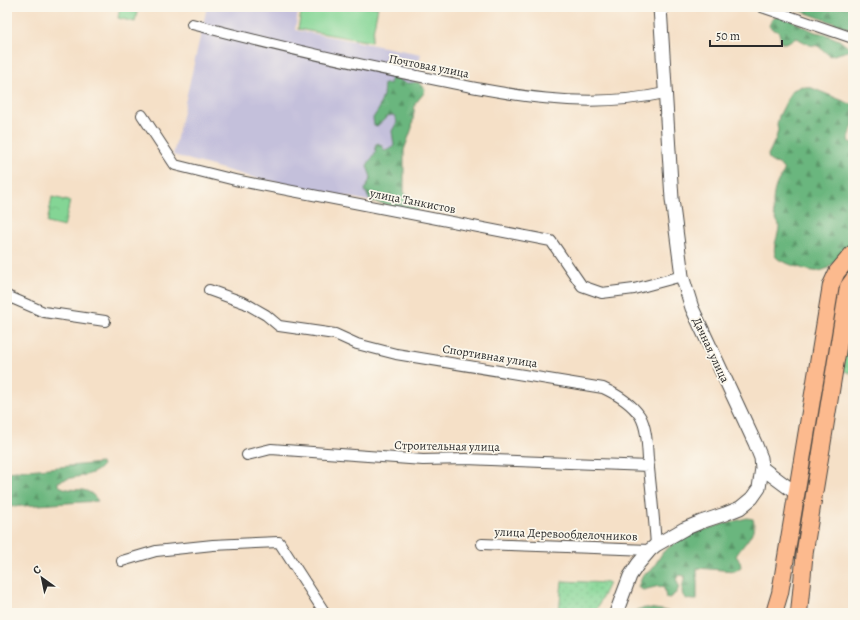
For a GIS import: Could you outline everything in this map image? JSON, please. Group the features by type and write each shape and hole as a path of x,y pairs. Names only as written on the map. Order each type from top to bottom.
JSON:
{"main road":[{"path":"774,613 780,593 832,284 837,272 853,253"},
{"path":"799,613 805,550 811,510 848,287 853,280"}],"street":[{"name":"Дачная улица","path":"616,613 630,576 638,564 653,548 684,529 740,508 752,498 759,488 762,468 762,458 692,308 682,276 672,199 660,7"},
{"path":"762,7 853,38"},
{"name":"Почтовая улица","path":"192,24 339,61 510,95 562,100 608,101 645,98 665,94"},
{"name":"улица Танкистов","path":"142,115 175,165 236,180 551,241 582,286 602,293 634,289 682,276"},
{"name":"Спортивная улица","path":"208,290 245,302 266,315 279,326 335,334 357,344 396,354 603,388 623,400 639,415 645,430 649,466 653,548"},
{"path":"7,296 44,312 104,321"},
{"name":"Строительная улица","path":"246,455 271,449 424,460 466,459 649,466"},
{"path":"762,468 797,494"},
{"path":"122,561 156,551 213,545 279,542 323,610 323,613"},
{"name":"улица Деревообделочников","path":"482,544 653,548"}],"shaded area":[{"path":"207,7 299,7 295,30 421,54 387,205 251,177 173,155"}],"green space":[{"path":"120,7 138,7 135,22 118,18"},
{"path":"302,7 378,7 371,42 298,29"},
{"path":"790,7 853,7 853,30"},
{"path":"781,15 815,32 825,34 839,40 852,50 830,56 818,46 809,45 797,38 786,43 781,43 778,32 769,26 772,19"},
{"path":"391,75 400,81 409,83 416,82 425,89 424,93 415,104 412,128 404,150 404,192 418,206 418,210 415,211 374,202 369,199 365,190 371,177 367,166 375,154 375,145 378,143 385,151 392,148 394,145 392,131 397,122 395,116 388,116 377,126 374,125 373,118 379,109 382,100 384,84 390,84"},
{"path":"802,86 812,88 853,105 853,125 848,141 853,143 853,240 832,265 821,271 813,271 793,266 778,259 774,250 779,226 774,215 773,198 776,185 784,170 779,164 769,160 768,155 776,138 779,116 791,92"},
{"path":"52,197 70,201 64,227 47,223"},
{"path":"853,315 853,374 842,370 850,317"},
{"path":"101,463 102,466 99,470 58,482 58,485 63,488 84,490 89,492 98,501 7,507 7,472"},
{"path":"747,518 753,519 754,524 749,539 736,556 740,561 741,567 735,571 697,568 697,600 686,598 682,593 685,576 680,575 676,579 678,590 669,598 666,598 664,588 659,586 643,590 638,587 643,575 651,571 663,552 682,537"},
{"path":"562,581 609,583 595,613 559,613"},
{"path":"647,608 669,611 672,613 634,613 639,609"}]}
